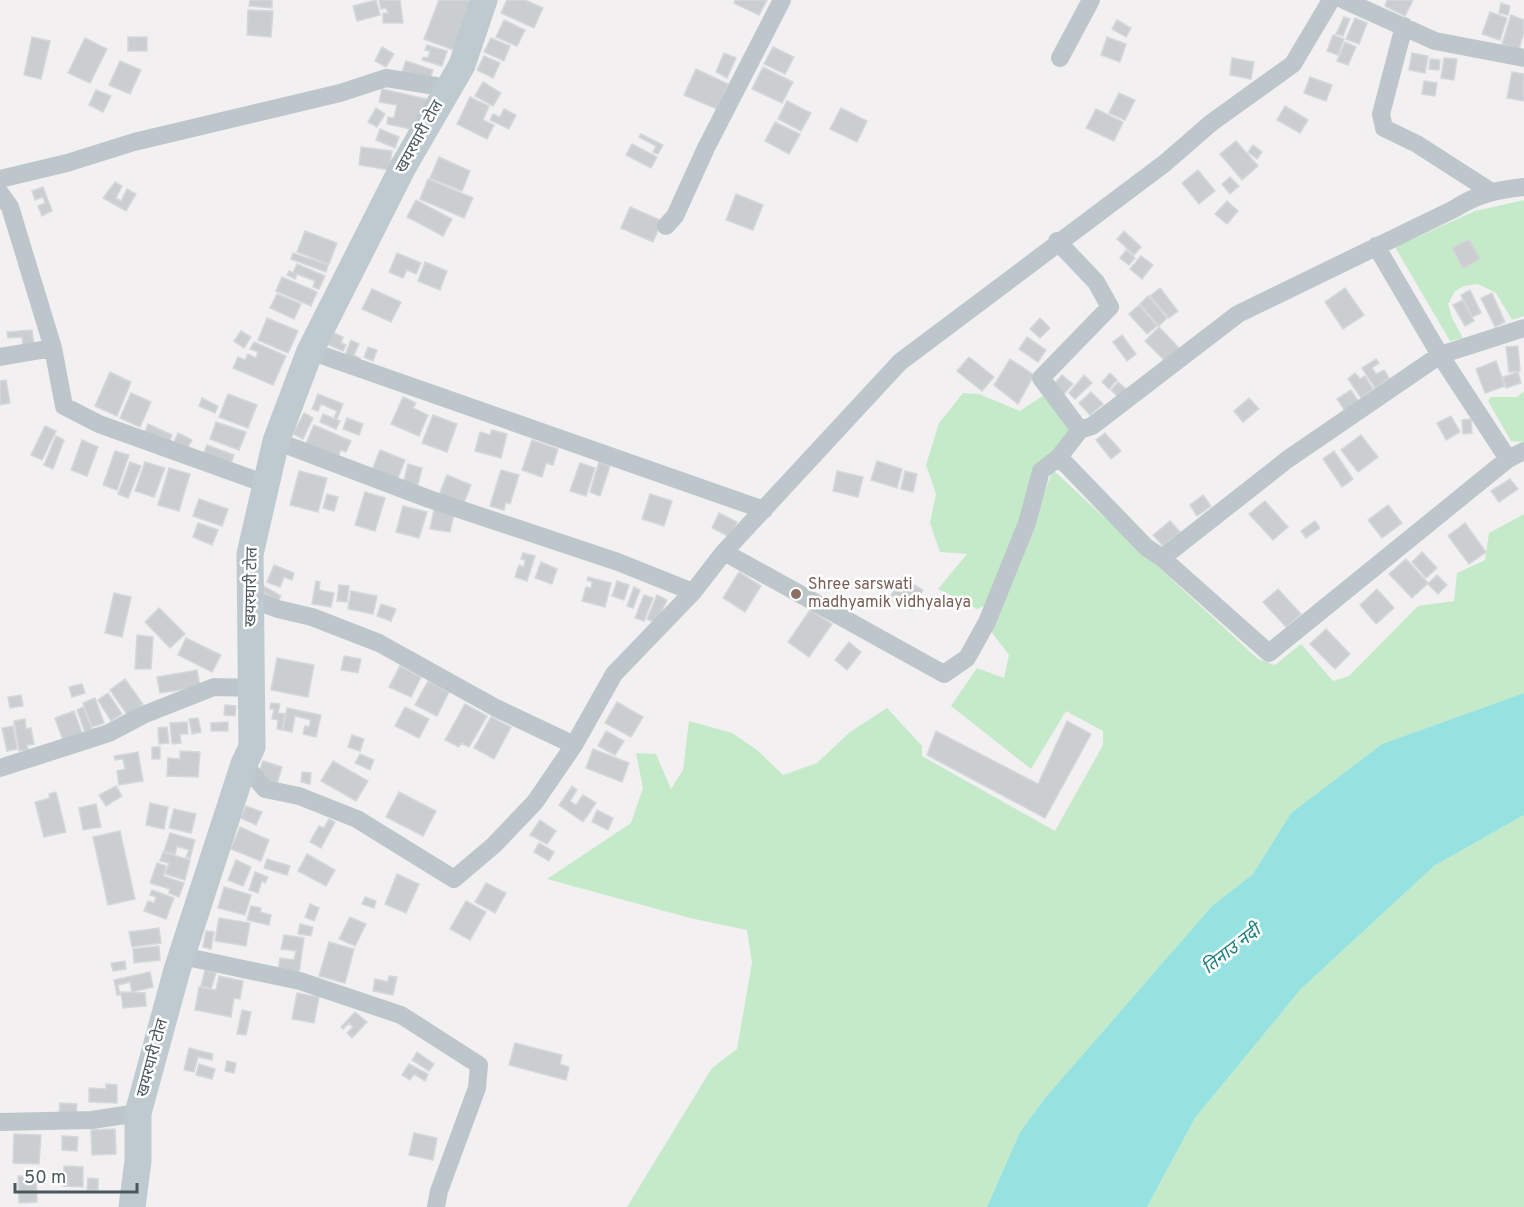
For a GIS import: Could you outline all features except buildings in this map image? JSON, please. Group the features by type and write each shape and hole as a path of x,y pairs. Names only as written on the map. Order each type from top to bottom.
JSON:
{"street":[{"name":"खयरघारी टोल","path":"132,1207 138,1161 138,1113 182,956 244,764 252,747 250,554 276,441 310,351 403,166 462,65 484,0"},
{"path":"666,226 675,216 706,148 782,0"},
{"path":"1060,58 1091,0"},
{"path":"244,764 265,789 298,796 357,819 454,879 494,845 535,802 574,745 614,674 693,592 724,552 900,362 1293,63 1331,0"},
{"path":"1344,0 1435,41 1524,58"},
{"path":"1404,26 1381,114 1384,128 1417,144 1490,191"},
{"path":"0,178 67,163 134,142 340,93 386,78 448,88"},
{"path":"724,552 944,674 967,658 987,622 1027,524 1041,471 1059,457 1080,430 1092,426 1238,314 1454,209 1471,198 1490,191 1524,187"},
{"path":"0,193 10,207 53,348 64,406 99,424 266,484"},
{"path":"1058,241 1096,282 1110,307 1041,378 1080,430"},
{"path":"1059,457 1146,548 1162,558 1269,653 1516,455 1440,355 1376,246"},
{"path":"1162,558 1288,459 1440,355 1524,328"},
{"path":"0,357 53,348"},
{"path":"310,351 764,510"},
{"path":"276,441 429,499 618,562 693,592"},
{"path":"250,599 278,609 312,616 378,643 496,708 574,745"},
{"path":"0,768 100,736 143,715 214,687 253,688"},
{"path":"182,956 300,981 401,1015 479,1065 477,1088 439,1191 436,1207"},
{"path":"0,1122 93,1120 138,1113"}],"green space":[{"path":"1524,200 1524,316 1512,320 1496,293 1478,284 1464,286 1455,291 1448,304 1452,318 1463,338 1450,341 1395,247 1475,211"},
{"path":"1524,391 1524,442 1511,441 1488,401 1491,397 1517,397"},
{"path":"963,393 979,394 1020,411 1044,395 1074,429 1061,447 991,603 977,609 938,589 967,554 940,552 930,523 936,494 926,465 939,423"},
{"path":"1053,470 1258,659 1275,665 1301,644 1333,681 1349,676 1418,606 1454,601 1457,573 1485,560 1489,533 1524,514 1524,693 1382,744 1291,813 1253,874 1212,906 1045,1098 1020,1132 987,1207 627,1207 712,1068 737,1049 752,963 747,930 690,918 547,879 631,823 643,788 636,753 656,754 671,789 683,770 689,721 732,733 757,750 783,775 817,763 850,732 887,708 922,746 922,756 1055,831 1103,745 1103,731 1066,711 1031,769 951,706 977,668 1004,678 1009,655 990,630"},
{"path":"1524,815 1524,1207 1147,1207 1195,1118 1301,989 1434,866"}],"water":[{"name":"तिनाउ नदी","path":"1524,693 1524,815 1434,866 1301,989 1195,1118 1147,1207 987,1207 1020,1132 1045,1098 1212,906 1253,874 1291,813 1382,744"}],"place":[{"name":"Shree sarswati madhyamik vidhyalaya","path":"796,594"}]}
